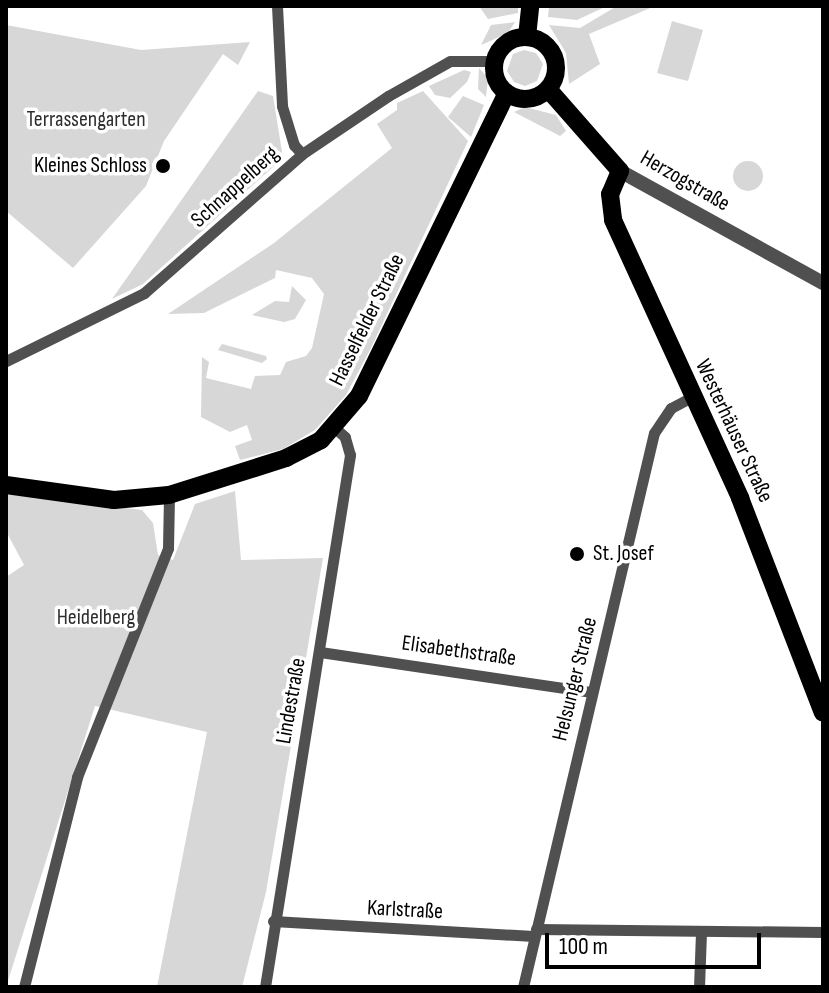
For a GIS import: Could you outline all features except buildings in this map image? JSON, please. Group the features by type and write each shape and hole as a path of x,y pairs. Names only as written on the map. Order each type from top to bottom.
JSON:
{"main road":[{"path":"527,37 530,6"},
{"path":"527,37 541,42 554,57 555,76 548,89 530,99 507,93 496,79 495,61 505,44 527,37"},
{"name":"Herzogstraße","path":"548,89 620,171"},
{"name":"Hasselfelder Straße","path":"6,485 114,500 169,495 286,458 335,428 365,384 507,93"},
{"name":"Westerhäuser Straße","path":"620,171 610,194 613,220 740,498 823,713"}],"street":[{"path":"277,6 282,106 294,145 302,154"},
{"name":"Schnappelberg","path":"6,361 144,293 302,154 435,68 467,57 495,61"},
{"name":"Herzogstraße","path":"620,171 823,283"},
{"name":"Helsunger Straße","path":"523,987 654,433 671,408 692,397"},
{"name":"Lindestraße","path":"265,987 273,921 320,652 350,455 345,437 335,428"},
{"path":"24,987 77,777 168,548 169,495"},
{"name":"Elisabethstraße","path":"320,652 592,692"},
{"name":"Karlstraße","path":"273,921 535,933 823,932"},
{"path":"699,987 701,932"}],"green space":[{"path":"479,6 518,6 518,13 488,19"},
{"path":"549,6 607,6 577,20 548,17"},
{"path":"617,6 655,6 589,34 600,64 569,84 566,53 549,25 580,28"},
{"path":"672,21 703,30 688,81 657,73"},
{"path":"515,22 508,33 481,45 491,25"},
{"name":"Terrassengarten","path":"6,25 141,50 250,42 238,65 223,54 164,141 146,186 73,268 6,211"},
{"path":"524,50 536,53 543,64 537,81 525,86 514,82 507,71 513,54"},
{"path":"479,68 488,78 486,97 478,89"},
{"path":"464,70 471,72 467,82 450,98 435,95 429,86"},
{"path":"258,91 273,96 283,158 143,284 112,299"},
{"path":"423,91 468,141 346,395 315,430 283,449 240,460 235,446 252,440 247,425 230,432 201,417 202,357 209,362 206,378 251,389 255,376 280,375 286,362 306,356 312,348 324,294 312,278 276,270 275,278 204,313 168,314 274,243 392,148 377,124 397,110 397,103"},
{"path":"463,96 484,105 471,137 448,117"},
{"path":"525,107 556,115 566,131 560,136 514,112"},
{"path":"748,161 759,165 763,176 759,187 748,191 737,187 733,176 737,165"},
{"path":"292,286 306,300 295,319 284,322 252,315 275,301 289,302"},
{"path":"222,344 266,356 267,359 262,363 218,350"},
{"name":"Heidelberg","path":"235,491 241,560 323,558 266,892 242,987 157,987 207,732 95,706 6,987 6,577 24,565 6,531 6,494 142,510 153,523 158,555 173,560 195,504"}],"place":[{"name":"Kleines Schloss","path":"163,166"},
{"name":"St. Josef","path":"577,554"}]}
